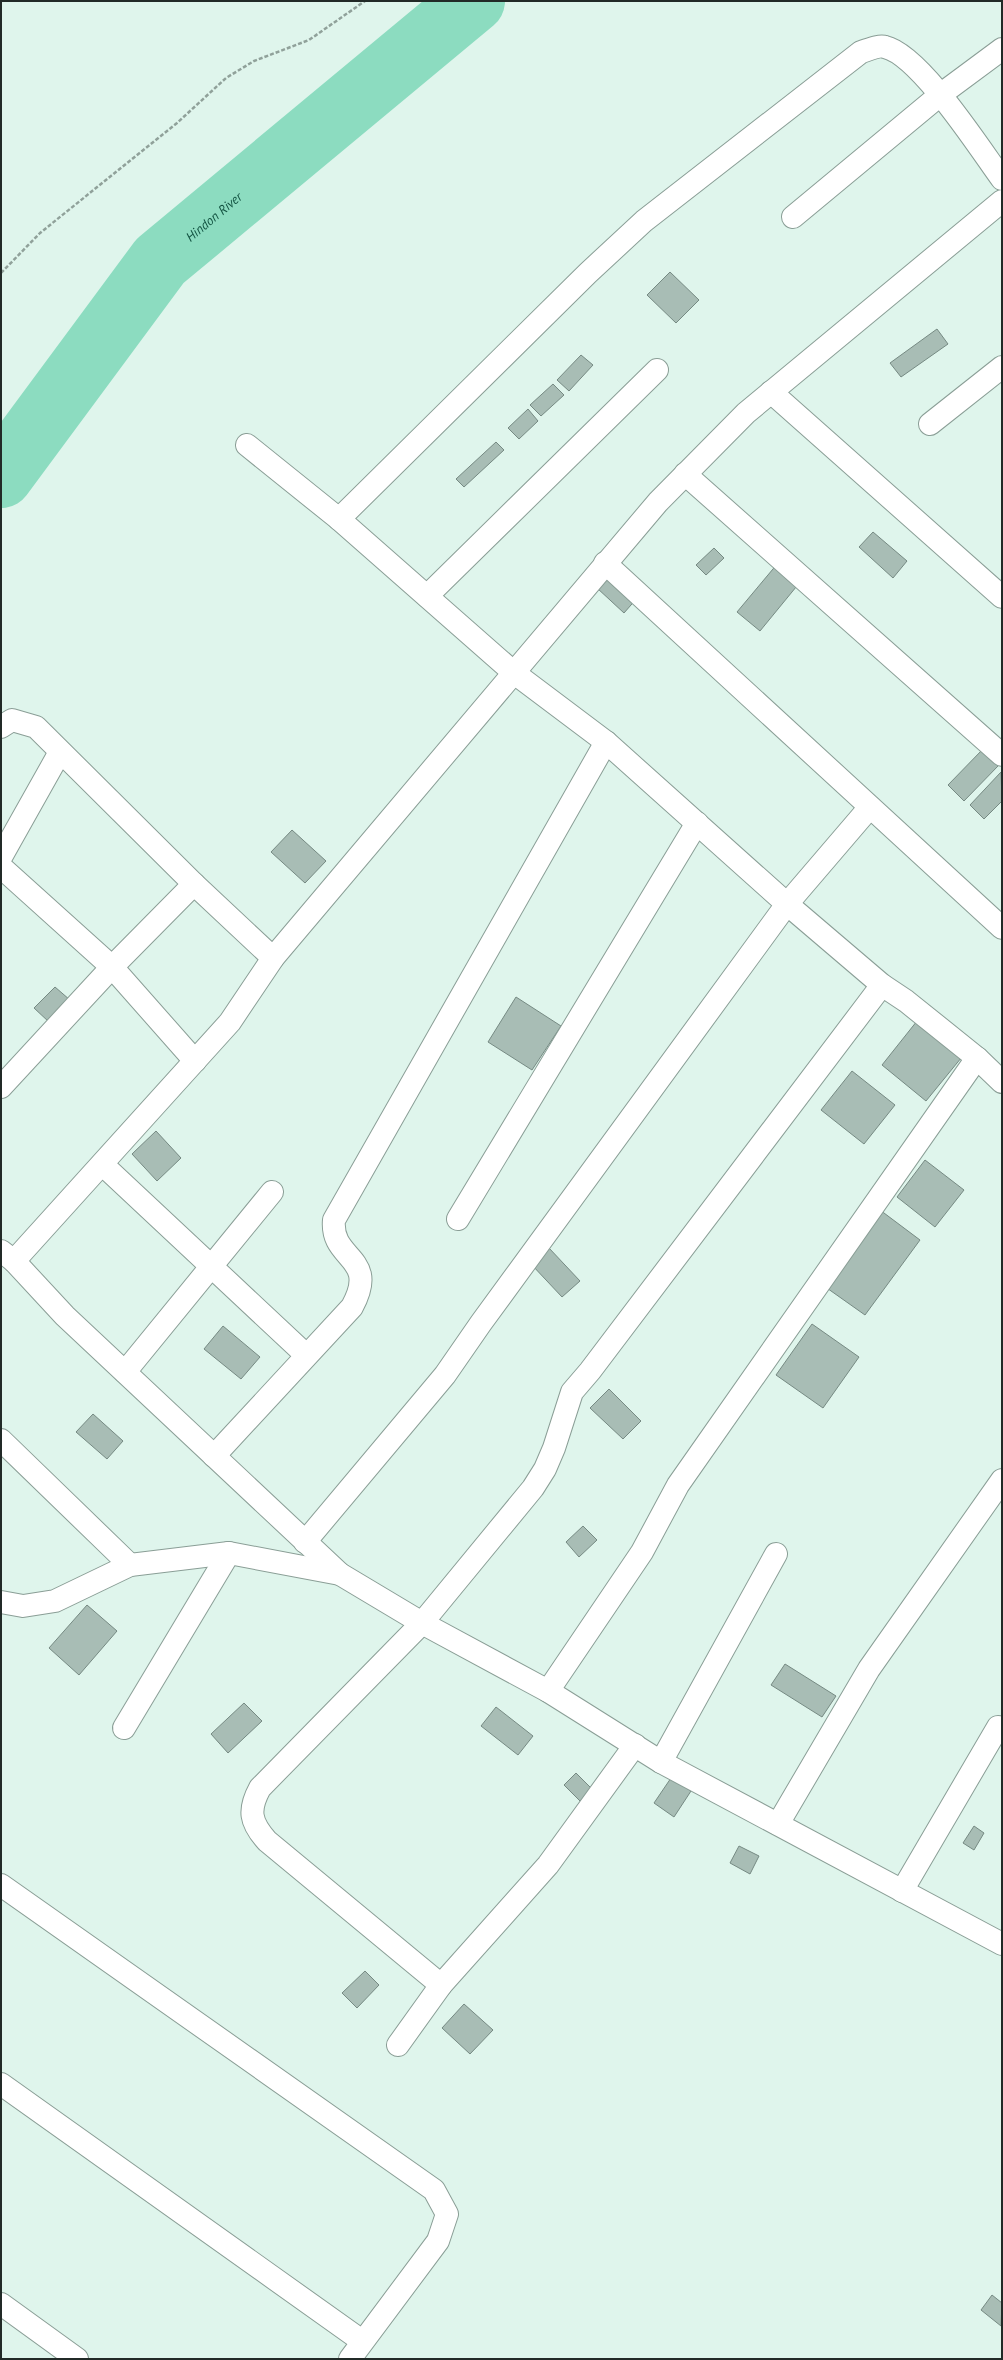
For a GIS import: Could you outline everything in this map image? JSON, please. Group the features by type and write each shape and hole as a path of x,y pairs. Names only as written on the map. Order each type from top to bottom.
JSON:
{"street":[{"path":"339,519 588,273 644,221 861,52 884,46 903,54 940,95 1002,179"},
{"path":"792,217 940,95 1002,49"},
{"path":"1002,201 746,413 658,502 604,563 273,958 230,1022 103,1165 8,1256 65,1316 340,1574 422,1624 548,1691 661,1762 1002,1944"},
{"path":"930,424 1002,367"},
{"path":"427,596 657,370"},
{"path":"771,392 1002,597"},
{"path":"247,445 339,519 513,672 606,742 787,904 882,985 906,1001 977,1058 1002,1082"},
{"path":"685,474 1002,756"},
{"path":"604,563 1002,928"},
{"path":"1,728 12,720 36,727 194,884 273,958"},
{"path":"214,1456 352,1307 360,1292 362,1282 360,1273 338,1241 333,1231 334,1220 606,742"},
{"path":"1,857 60,752"},
{"path":"305,1542 445,1375 480,1323 787,904 870,807"},
{"path":"458,1219 697,823"},
{"path":"1,867 112,967 195,1061"},
{"path":"1,1087 112,967 194,884"},
{"path":"441,1985 267,1841 256,1828 252,1815 253,1801 260,1788 422,1624 533,1488 545,1469 554,1448 572,1392 590,1371 882,985"},
{"path":"548,1691 642,1552 678,1484 977,1058"},
{"path":"103,1165 306,1355"},
{"path":"125,1372 272,1192"},
{"path":"1,1440 130,1565"},
{"path":"778,1824 869,1669 1002,1480"},
{"path":"1,1602 23,1606 55,1601 130,1565 229,1554 340,1574"},
{"path":"124,1728 229,1554"},
{"path":"661,1762 776,1554"},
{"path":"902,1891 998,1727"},
{"path":"398,2045 441,1985 548,1865 635,1745"},
{"path":"1,1885 434,2190 447,2214 438,2241 350,2359"},
{"path":"1,2084 362,2341"},
{"path":"1,2304 77,2359"}],"path":[{"path":"1,273 40,233 177,123 226,78 254,61 309,40 365,1"}],"building":[{"path":"670,272 699,300 676,323 647,295"},
{"path":"937,329 948,344 901,377 890,363"},
{"path":"581,355 593,365 569,391 557,380"},
{"path":"553,384 564,395 541,416 530,405"},
{"path":"528,409 538,421 519,439 508,428"},
{"path":"496,442 504,450 464,487 456,479"},
{"path":"873,532 907,561 893,578 859,547"},
{"path":"714,548 724,558 706,575 696,565"},
{"path":"778,563 801,581 760,631 737,612"},
{"path":"611,573 638,597 624,613 597,588"},
{"path":"983,749 999,765 964,801 948,785"},
{"path":"1001,772 1002,801 984,819 970,805"},
{"path":"292,830 326,861 305,883 271,852"},
{"path":"55,987 70,1000 49,1022 34,1008"},
{"path":"516,997 561,1026 532,1070 488,1042"},
{"path":"921,1016 966,1052 926,1101 882,1065"},
{"path":"852,1071 895,1105 864,1144 821,1110"},
{"path":"156,1131 181,1158 157,1181 132,1154"},
{"path":"925,1160 964,1190 935,1227 897,1197"},
{"path":"880,1210 920,1240 865,1315 824,1286"},
{"path":"549,1248 580,1281 562,1297 531,1264"},
{"path":"812,1324 859,1357 823,1408 776,1375"},
{"path":"223,1326 260,1357 241,1379 204,1349"},
{"path":"609,1389 641,1421 623,1439 590,1408"},
{"path":"93,1414 123,1441 107,1459 76,1432"},
{"path":"583,1526 597,1540 579,1557 566,1542"},
{"path":"87,1605 117,1631 79,1675 49,1648"},
{"path":"785,1664 836,1696 822,1717 771,1685"},
{"path":"244,1703 262,1721 228,1753 211,1734"},
{"path":"496,1707 533,1736 518,1755 481,1726"},
{"path":"576,1773 592,1789 580,1801 564,1785"},
{"path":"671,1778 691,1791 674,1817 654,1803"},
{"path":"974,1826 984,1833 974,1850 963,1843"},
{"path":"739,1846 759,1856 750,1874 730,1863"},
{"path":"365,1971 379,1985 357,2008 342,1993"},
{"path":"464,2004 493,2030 470,2054 442,2028"},
{"path":"992,2295 1002,2303 1001,2326 981,2310"}],"waterway":[{"name":"Hindon River","path":"1,476 160,261 473,1"}]}
